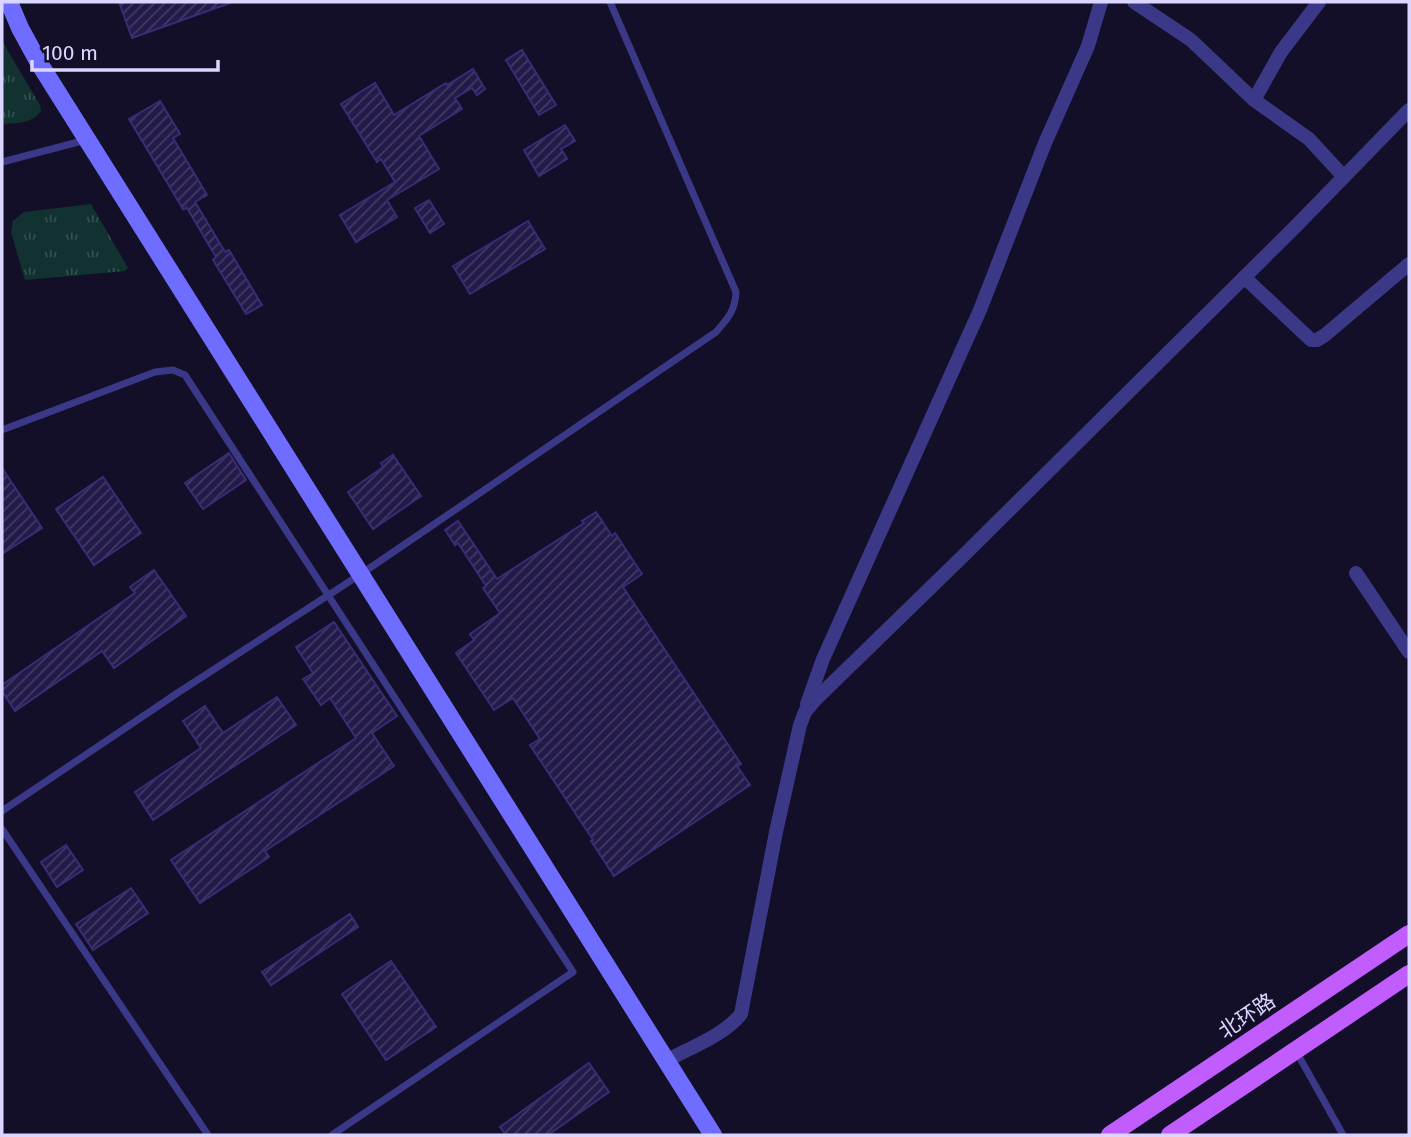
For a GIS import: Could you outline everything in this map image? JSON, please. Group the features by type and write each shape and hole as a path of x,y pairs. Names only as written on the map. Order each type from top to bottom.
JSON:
{"main road":[{"name":"北环路","path":"1110,1135 1409,934"},
{"path":"1170,1135 1409,974"}],"street":[{"path":"9,2 26,40 88,140 713,1135"},
{"path":"666,1061 720,1032 735,1022 741,1014 776,832 800,725 823,659 980,310 1045,143 1088,46 1101,2"},
{"path":"1134,2 1191,40 1254,100 1309,139 1344,177"},
{"path":"1254,100 1281,52 1320,2"},
{"path":"805,712 1409,110"},
{"path":"1244,277 1311,340 1317,340 1409,264"},
{"path":"1356,573 1409,652"}],"lane":[{"path":"2,811 361,574 716,332 730,316 736,292 610,2"},
{"path":"2,162 88,140"},
{"path":"2,430 155,372 173,370 180,372 190,381 573,972 332,1135"},
{"path":"2,829 208,1135"},
{"path":"1295,1051 1343,1135"}],"green space":[{"path":"2,41 40,105 41,111 28,121 2,124"},
{"path":"91,204 128,268 125,271 25,280 11,232 13,221 24,212"}],"building":[{"path":"119,2 230,2 230,3 132,38"},
{"path":"522,50 556,105 539,115 506,60"},
{"path":"473,69 485,89 477,95 472,88 455,98 462,109 419,136 439,169 387,200 397,217 356,242 340,215 395,182 381,159 377,162 341,104 375,83 394,115"},
{"path":"160,101 180,134 173,138 207,195 195,202 225,252 229,250 262,305 246,314 213,260 216,257 187,208 183,209 129,119"},
{"path":"565,125 575,141 561,149 567,159 539,176 524,150"},
{"path":"429,200 444,224 430,233 415,208"},
{"path":"528,221 545,249 470,294 453,266"},
{"path":"229,453 246,480 203,509 185,483"},
{"path":"393,455 421,496 373,529 348,492 383,467 381,463"},
{"path":"2,468 42,528 2,554"},
{"path":"103,477 141,533 94,565 56,509"},
{"path":"596,512 612,536 615,533 642,574 623,587 741,764 737,766 750,785 614,876 530,745 540,739 513,698 494,710 456,653 474,640 470,634 500,613 458,543 455,545 445,530 458,521 497,579 584,523 582,521"},
{"path":"154,570 186,616 114,668 102,651 15,711 2,691 2,685 135,593 130,587"},
{"path":"334,622 397,716 372,733 394,766 265,851 269,857 200,903 171,860 356,738 330,698 321,705 303,679 313,673 296,647"},
{"path":"277,697 296,725 153,820 135,792 201,748 183,721 205,706 223,733"},
{"path":"66,845 83,870 57,887 41,862"},
{"path":"131,888 148,913 93,950 76,924"},
{"path":"350,914 358,927 271,985 262,972"},
{"path":"391,961 436,1027 386,1060 342,994"},
{"path":"589,1063 609,1092 548,1135 506,1135 500,1127"}]}
